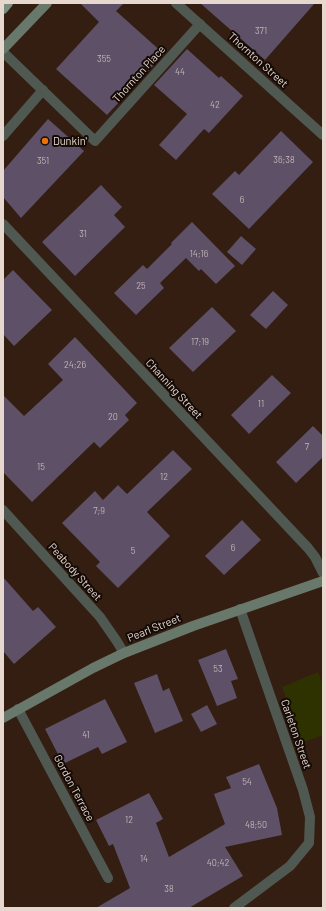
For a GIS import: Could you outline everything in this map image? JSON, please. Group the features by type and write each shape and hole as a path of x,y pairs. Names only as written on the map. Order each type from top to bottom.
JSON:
{"main road":[{"path":"3,9 8,3"}],"street":[{"path":"3,49 46,3"},
{"name":"Thornton Street","path":"176,3 323,135"},
{"name":"Thornton Place","path":"43,90 95,141 200,24"},
{"path":"3,52 43,90 3,136"},
{"name":"Channing Street","path":"3,224 308,548 315,557 323,574"},
{"name":"Peabody Street","path":"3,510 100,617 124,653"},
{"name":"Pearl Street","path":"3,718 93,668 124,653 193,626 323,581"},
{"name":"Carleton Street","path":"234,908 290,866 309,843 310,823 310,817 303,790 240,609"},
{"name":"Gordon Terrace","path":"18,709 108,878"}],"green space":[{"path":"318,672 323,685 323,735 302,743 282,687"}],"building":[{"path":"80,3 124,3 116,11 164,54 107,115 56,69 99,22"},
{"path":"200,3 315,3 265,60"},
{"path":"187,49 219,78 221,76 243,96 209,133 204,129 176,160 159,145 187,114 154,85"},
{"path":"48,119 84,151 21,218 3,197 3,171"},
{"path":"281,131 313,162 249,229 212,194 235,171 239,175"},
{"path":"101,185 122,207 114,215 125,227 75,276 42,242"},
{"path":"192,222 235,266 216,284 201,269 199,271 186,258 160,283 164,288 136,315 114,293 143,265 147,269"},
{"path":"241,236 256,249 242,265 227,252"},
{"path":"13,270 52,310 14,346 3,334 3,280"},
{"path":"273,291 288,305 266,329 250,315"},
{"path":"212,307 236,331 193,372 169,348"},
{"path":"75,337 137,403 125,415 129,420 100,448 94,442 32,502 3,472 3,395 24,416 63,380 48,364"},
{"path":"272,375 291,393 249,434 231,415"},
{"path":"313,426 323,436 323,457 296,483 276,462"},
{"path":"173,450 192,469 147,512 170,536 118,588 96,566 100,562 62,523 95,491 103,500 118,485 127,494"},
{"path":"242,520 261,540 224,575 205,556"},
{"path":"3,577 33,611 38,607 56,627 14,664 3,651"},
{"path":"226,649 238,679 231,681 237,698 217,706 198,660"},
{"path":"157,674 163,691 169,688 183,721 155,733 134,683"},
{"path":"105,699 127,742 102,754 98,747 63,764 45,729"},
{"path":"207,705 217,724 201,732 191,714"},
{"path":"259,764 277,808 282,835 225,847 243,876 189,908 96,908 130,888 113,844 109,846 96,820 149,793 163,819 156,823 169,857 225,824 214,794 231,788 226,777"}],"place":[{"name":"Dunkin'","path":"45,141"}]}
